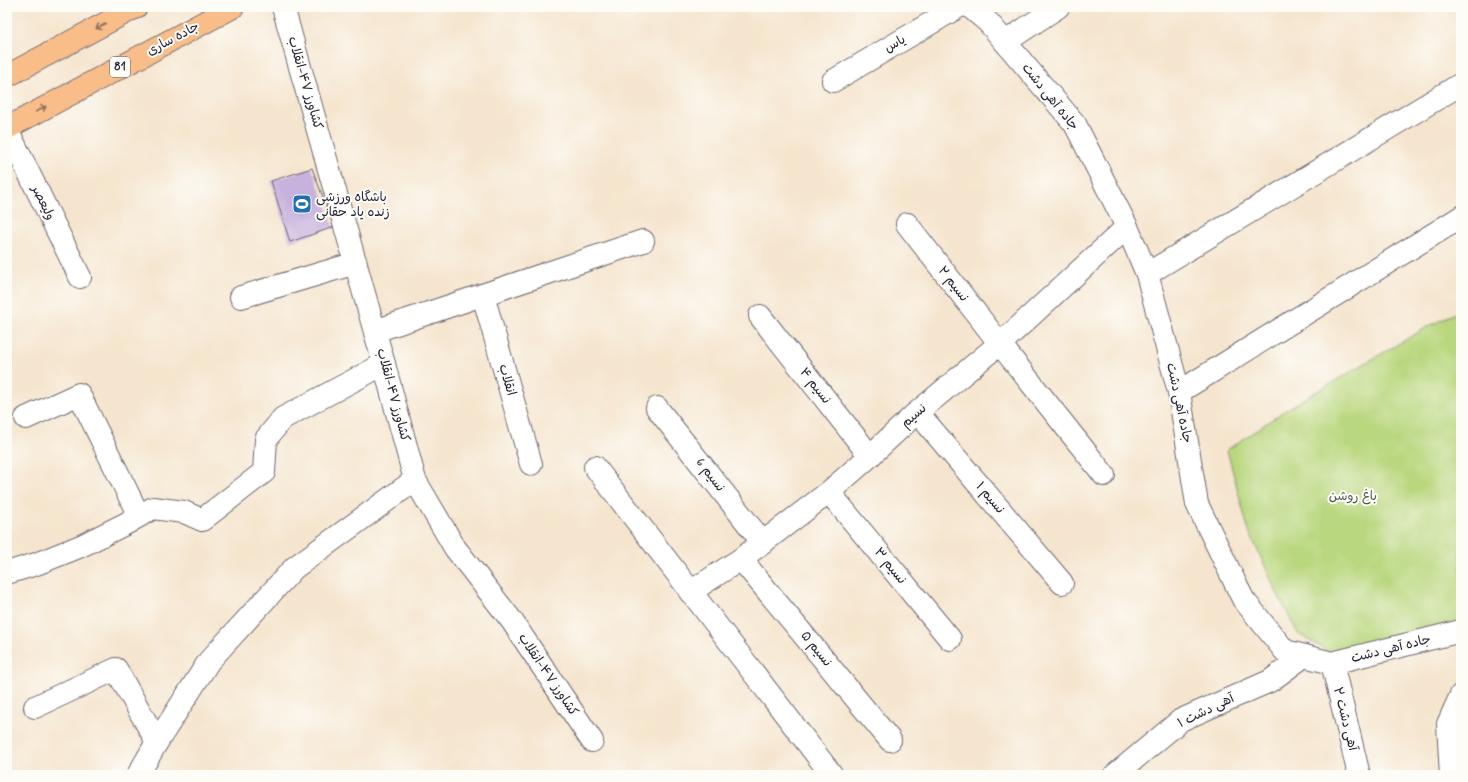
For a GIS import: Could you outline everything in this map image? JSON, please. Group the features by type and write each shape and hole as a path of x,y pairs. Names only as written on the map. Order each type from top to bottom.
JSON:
{"highway":[{"path":"7,76 136,7"},
{"name":"جاده ساری","path":"7,128 233,7"}],"street":[{"name":"کشاورز ۴۷-انقلاب","path":"283,7 375,331 415,480 455,548 512,621 592,741"},
{"name":"یاس","path":"833,81 958,7"},
{"name":"جاده آهی دشت","path":"970,7 988,22 1075,124 1127,227 1147,274 1179,392 1197,504 1243,599 1285,650 1332,663 1461,631"},
{"path":"1005,42 1058,7"},
{"path":"1147,274 1461,84"},
{"name":"ولیعصر","path":"7,128 80,277"},
{"path":"1179,392 1461,217"},
{"name":"نسیم ۲","path":"907,224 1104,475"},
{"name":"نسیم","path":"690,592 741,559 829,492 918,413 1000,344 1127,227"},
{"path":"375,331 643,241"},
{"path":"242,297 356,264"},
{"name":"انقلاب","path":"483,295 530,464"},
{"name":"نسیم ۴","path":"760,316 870,456"},
{"path":"7,573 36,564 80,546 153,508 184,512 202,520 264,472 266,439 283,418 384,364"},
{"path":"26,418 79,394 138,516"},
{"name":"نسیم 6","path":"657,408 762,542"},
{"name":"نسیم ۱","path":"918,413 1062,583"},
{"path":"594,467 832,775"},
{"path":"138,775 157,742 209,661 294,568 415,480"},
{"name":"نسیم ۳","path":"829,492 950,639"},
{"name":"نسیم ۵","path":"741,559 890,740"},
{"name":"آهی دشت ۱","path":"1115,775 1181,720 1270,681 1304,656"},
{"name":"آهی دشت ۲","path":"1332,663 1359,775"},
{"path":"35,708 116,669 157,742"},
{"path":"1451,775 1448,724 1461,695"}],"green space":[{"name":"باغ روشن","path":"1461,310 1461,624 1336,656 1298,634 1277,593 1248,529 1227,450 1287,409 1429,326"}],"building":[{"name":"باشگاه ورزشی زنده یاد حقانی","path":"312,168 334,227 290,242 271,181"}],"place":[{"name":"باشگاه ورزشی زنده یاد حقانی","path":"302,204"}]}
